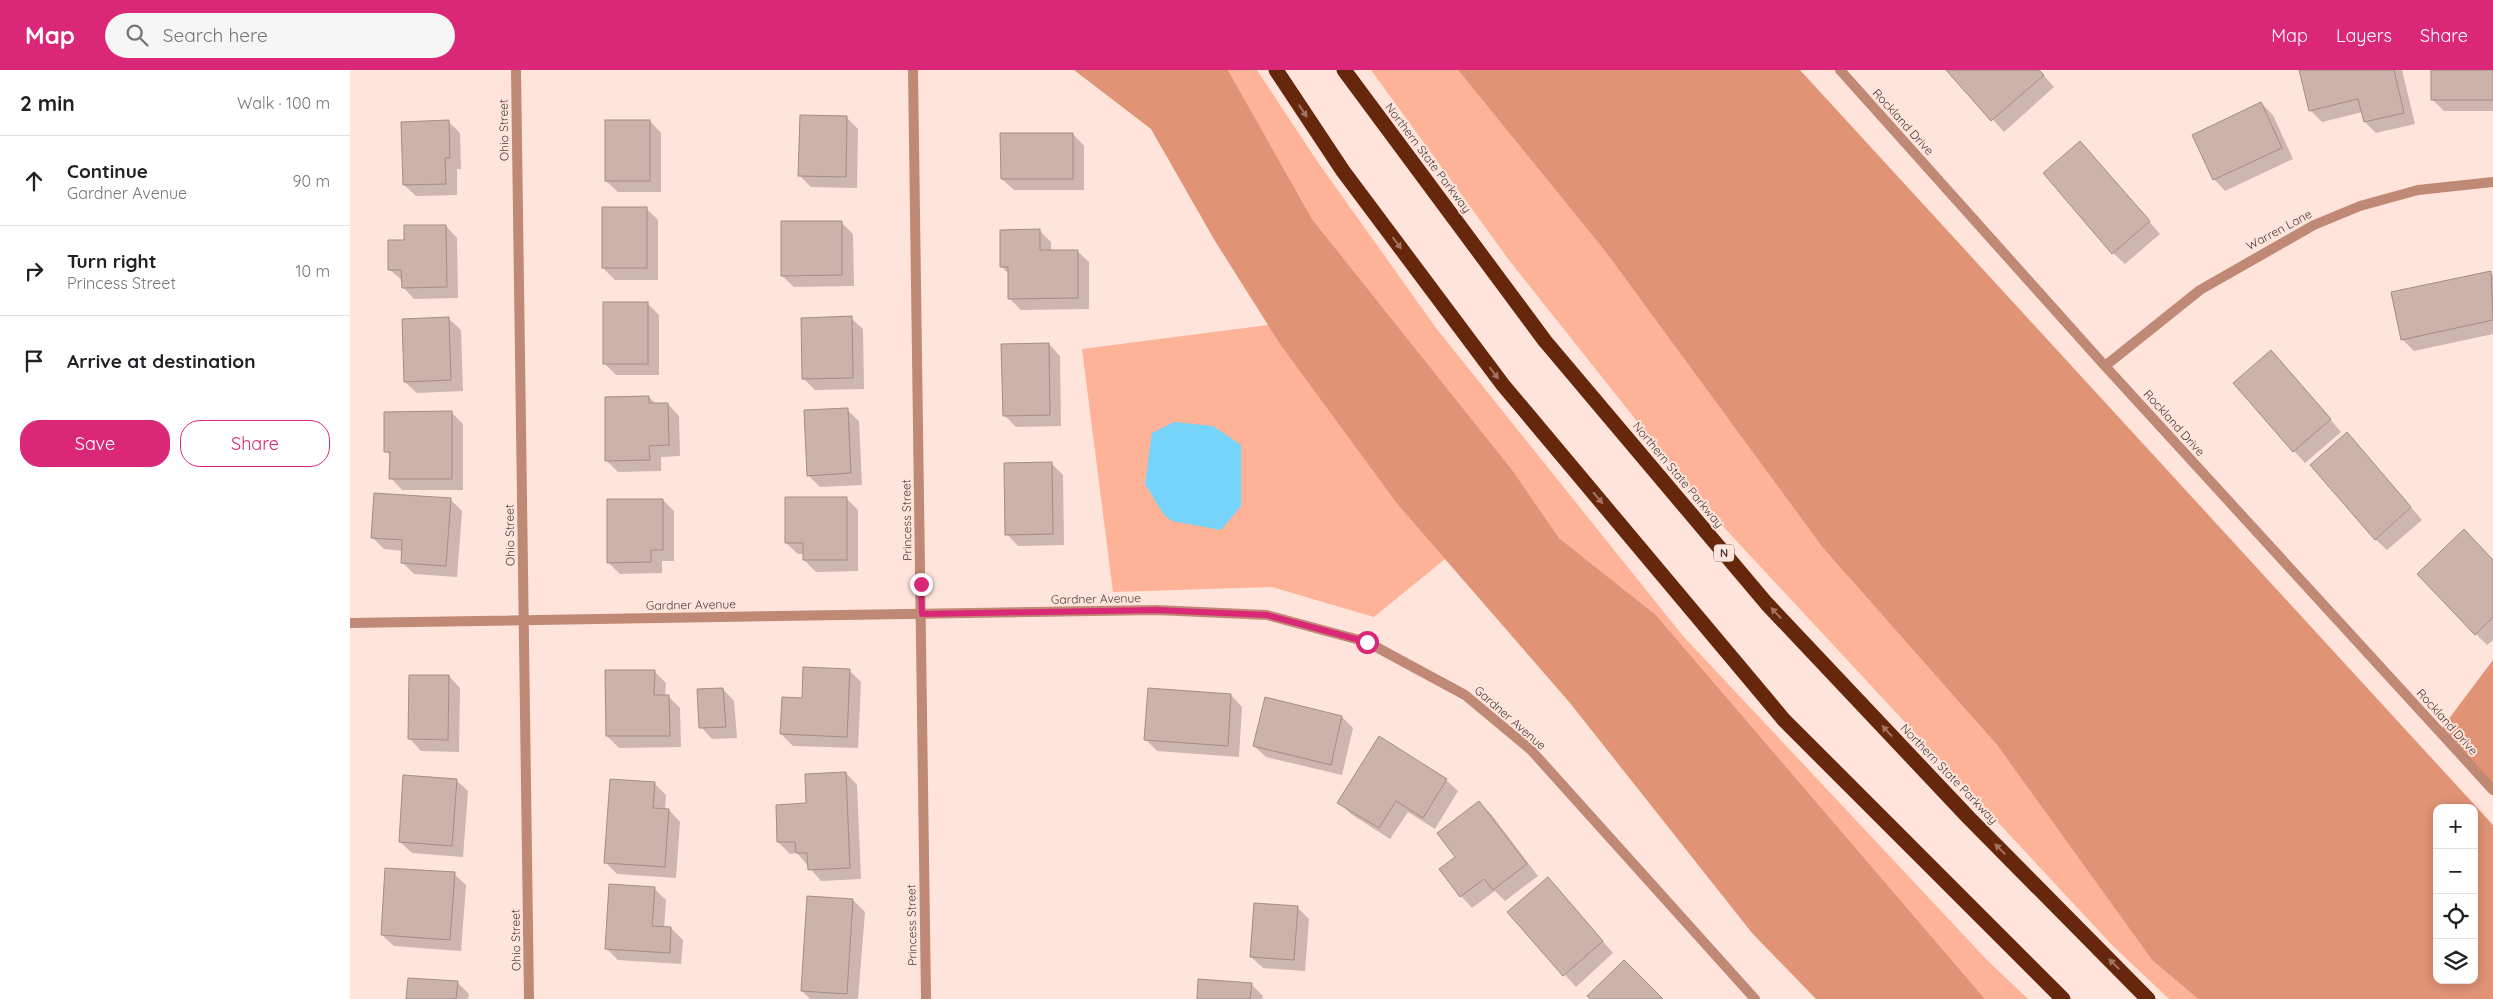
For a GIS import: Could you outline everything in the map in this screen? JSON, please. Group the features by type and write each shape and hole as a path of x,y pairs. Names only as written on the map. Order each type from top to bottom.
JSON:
{"highway":[{"path":"1276,70 1343,172 1503,385 1778,712 2063,999"},
{"name":"Northern State Parkway","path":"1344,70 1546,341 1767,604 1969,818 2148,999"}],"street":[{"name":"Ohio Street","path":"516,70 529,999"},
{"name":"Princess Street","path":"913,70 926,999"},
{"name":"Rockland Drive","path":"1840,70 2105,366 2493,790"},
{"name":"Warren Lane","path":"2105,366 2200,290 2314,225 2360,206 2418,190 2493,182"},
{"name":"Gardner Avenue","path":"350,623 1156,610 1267,615 1367,642 1465,696 1531,750 1755,999"}],"shaded area":[{"path":"1074,70 1228,70 1312,219 1513,471 1559,538 1656,615 1985,999 1816,999 1752,933 1570,703 1398,505 1280,344 1215,241 1151,129"},
{"path":"1228,70 1257,70 1317,161 1436,328 1683,636 1988,961 2028,999 1985,999 1656,615 1559,538 1513,471 1312,219"},
{"path":"1371,70 1458,70 1605,251 1823,548 1997,745 2152,960 2198,999 2169,999 2112,945 1706,508 1509,260"},
{"path":"1458,70 1800,70 2474,804 2433,804 2433,984 2478,984 2478,809 2493,825 2493,999 2198,999 2152,960 1997,745 1823,548 1605,251"},
{"path":"1268,325 1398,505 1445,559 1374,617 1272,587 1113,592 1082,349"},
{"path":"2493,660 2493,790 2439,732"}],"water":[{"path":"1174,422 1213,426 1241,445 1241,506 1221,530 1172,521 1164,515 1145,484 1152,433"}],"building":[{"path":"1946,70 2039,70 2044,75 1991,121"},
{"path":"2299,70 2394,70 2404,113 2364,122 2358,99 2309,111"},
{"path":"2431,70 2493,70 2493,100 2431,100"},
{"path":"2261,102 2282,148 2213,180 2192,135"},
{"path":"800,115 847,116 846,177 798,176"},
{"path":"449,120 450,158 445,158 446,184 403,185 401,122"},
{"path":"605,120 650,120 650,181 605,181"},
{"path":"1000,133 1073,133 1073,179 1001,179"},
{"path":"2080,141 2150,221 2112,254 2043,173"},
{"path":"602,207 647,207 647,268 602,268"},
{"path":"781,221 842,221 842,275 781,276"},
{"path":"404,225 446,225 447,287 402,288 401,270 388,270 388,240 404,240"},
{"path":"1040,229 1040,250 1078,250 1078,298 1008,299 1008,267 1000,267 1000,230"},
{"path":"2491,271 2493,320 2401,340 2391,292"},
{"path":"603,302 648,302 648,364 603,364"},
{"path":"852,316 853,378 802,379 801,318"},
{"path":"449,317 451,380 404,382 402,319"},
{"path":"1049,343 1050,415 1003,416 1001,344"},
{"path":"2271,350 2331,419 2293,452 2233,383"},
{"path":"649,396 649,403 668,403 669,445 649,446 650,460 605,461 605,397"},
{"path":"848,408 851,473 807,476 804,410"},
{"path":"452,411 452,479 389,479 390,452 384,452 384,412"},
{"path":"2347,432 2411,507 2375,540 2310,465"},
{"path":"1052,462 1053,534 1005,535 1004,463"},
{"path":"374,493 451,498 446,566 401,563 402,540 371,538"},
{"path":"785,497 847,497 847,560 803,560 803,543 785,543"},
{"path":"607,499 663,499 663,550 651,550 651,562 607,563"},
{"path":"2464,529 2493,560 2493,617 2475,635 2417,574"},
{"path":"803,667 850,669 847,737 780,734 782,697 802,698"},
{"path":"605,670 655,670 654,695 669,695 670,736 606,736"},
{"path":"409,675 449,675 448,740 408,739"},
{"path":"723,688 726,727 699,728 697,689"},
{"path":"1148,688 1231,694 1228,746 1144,740"},
{"path":"1265,697 1342,716 1331,765 1253,746"},
{"path":"1379,736 1447,779 1423,818 1396,801 1379,828 1337,803"},
{"path":"846,772 850,868 808,870 807,853 796,853 795,842 777,842 776,805 806,803 805,774"},
{"path":"403,775 457,779 452,846 399,842"},
{"path":"610,779 655,782 653,808 669,809 665,867 604,863"},
{"path":"1479,801 1527,864 1493,890 1484,879 1460,897 1439,869 1455,857 1437,833"},
{"path":"385,868 455,872 450,940 381,935"},
{"path":"1548,877 1603,941 1563,976 1507,912"},
{"path":"609,884 655,887 652,926 671,927 670,953 605,949"},
{"path":"807,896 853,899 847,994 801,991"},
{"path":"1254,903 1298,906 1294,960 1250,957"},
{"path":"1624,960 1663,999 1591,999 1587,996"},
{"path":"408,978 458,981 456,999 406,999"},
{"path":"1198,979 1252,983 1250,999 1197,999"}],"route":[{"path":"921,584 922,614 1156,610 1267,615 1367,642"}]}
